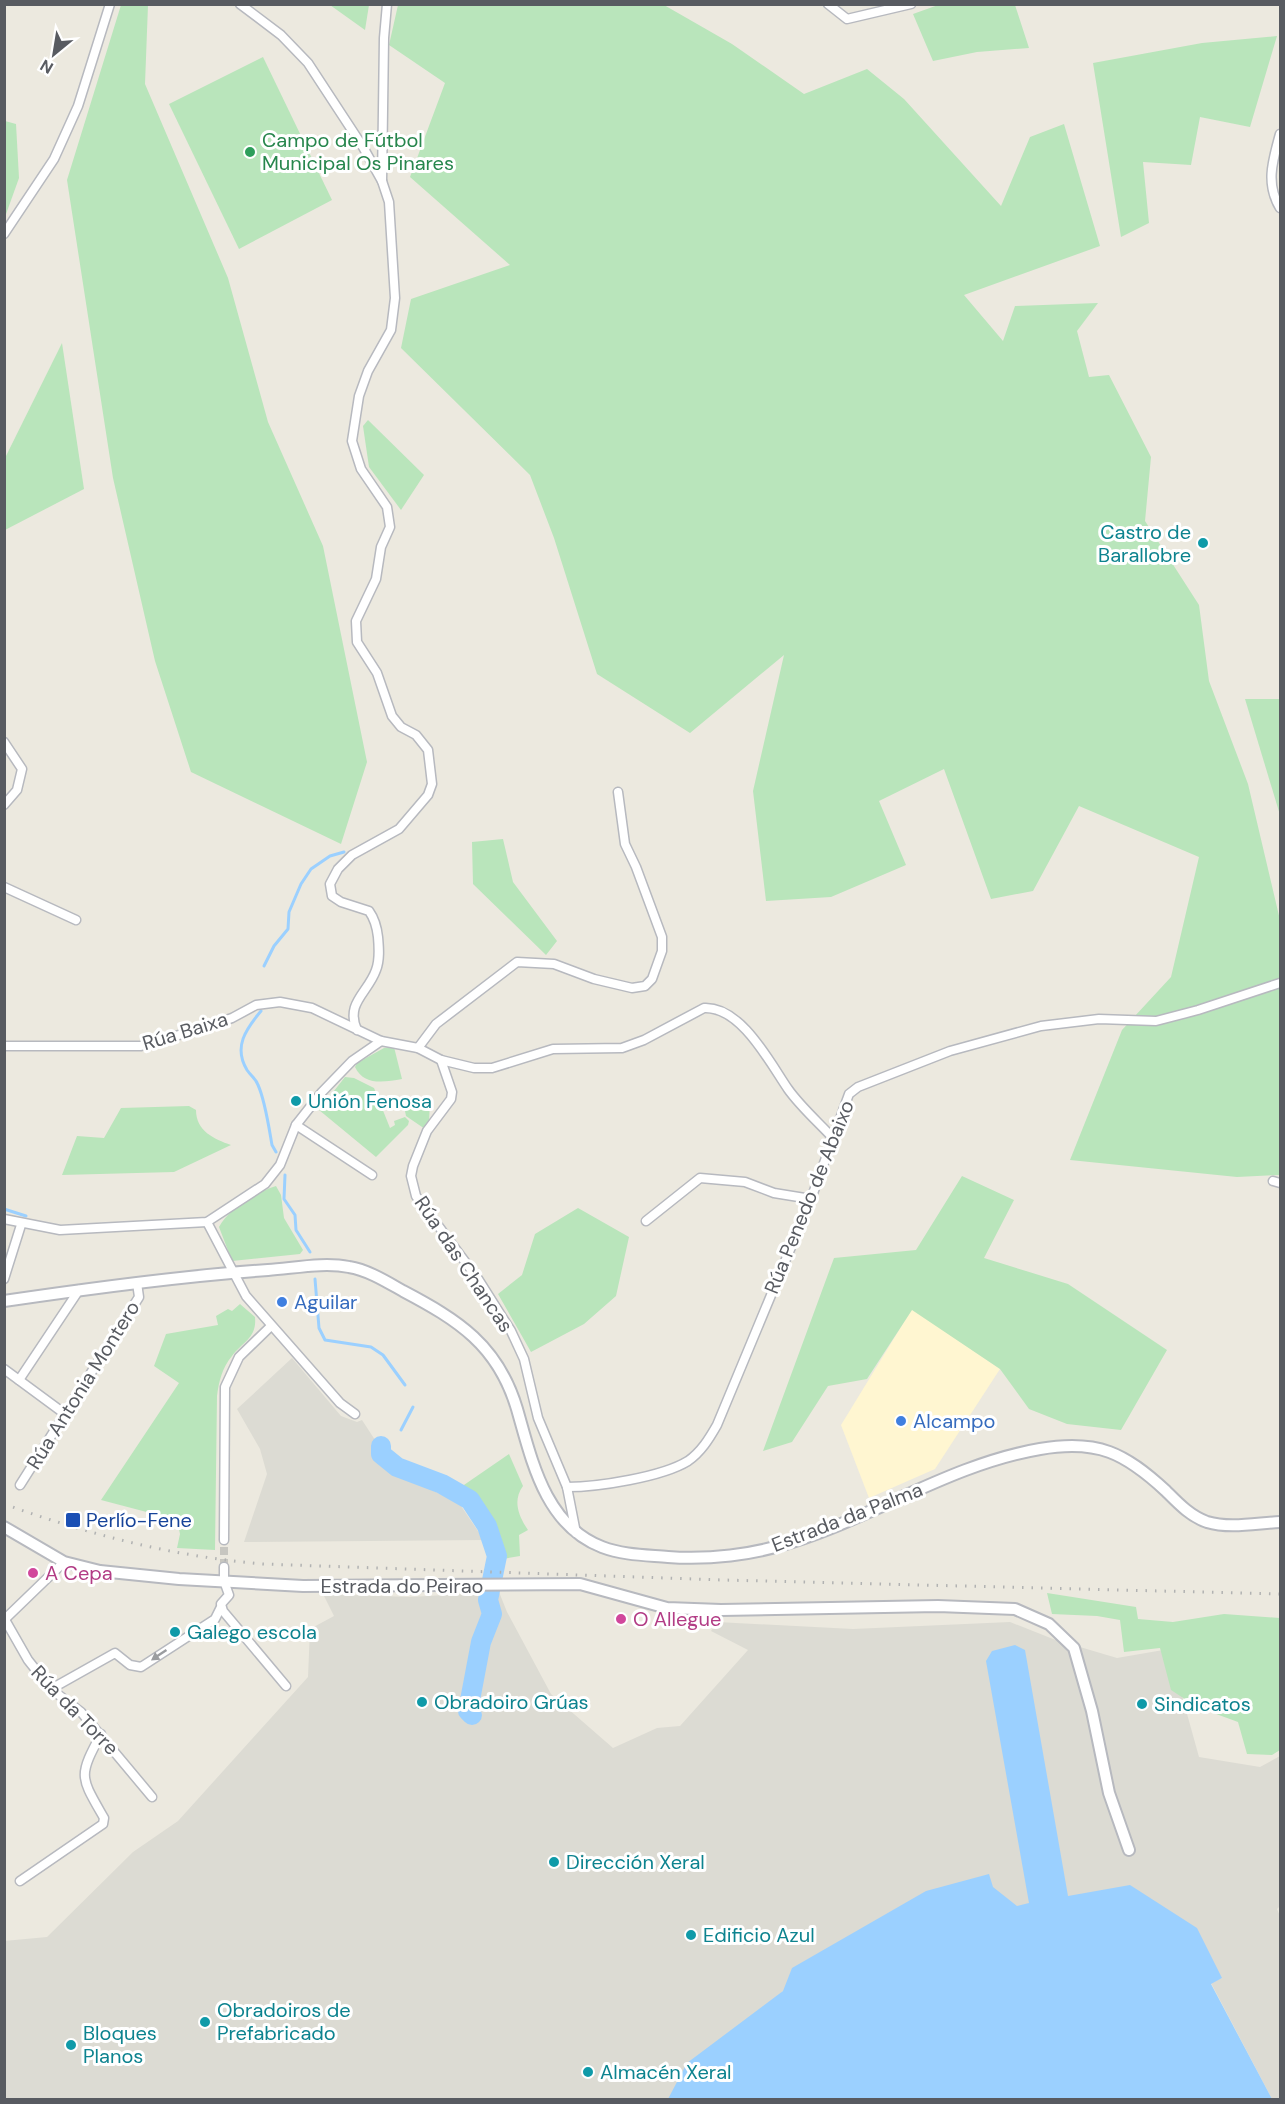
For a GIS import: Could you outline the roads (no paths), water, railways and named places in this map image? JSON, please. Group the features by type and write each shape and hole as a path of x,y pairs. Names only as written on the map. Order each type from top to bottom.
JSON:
{"street":[{"path":"4,234 54,159 78,106 110,4"},
{"path":"240,4 281,35 308,63 340,117 363,147 382,181 389,202 395,298 391,330 368,371 359,396 351,441 361,469 387,507 390,526 381,547 376,579 356,621 357,642 377,673 392,716 401,728 416,735 428,750 432,784 428,795 399,829 352,855 338,869 330,884 332,896 341,902 369,911 377,934 379,956 376,972 354,1005 353,1020 357,1030"},
{"path":"382,181 384,38 387,4"},
{"path":"828,4 847,19 911,4"},
{"path":"1281,134 1270,170 1273,196 1281,208"},
{"path":"4,742 22,769 16,790 5,805"},
{"path":"618,792 624,844 636,867 662,937 662,951 652,979 645,986 632,988 594,980 566,966 534,961 517,962 436,1024 418,1048 441,1060 474,1068 492,1068 553,1049 622,1048 654,1035 704,1008 713,1007 731,1017 761,1046 789,1090 832,1137"},
{"path":"4,886 76,920"},
{"name":"Rúa Penedo de Abaixo","path":"567,1487 605,1486 677,1466 696,1455 706,1443 717,1425 811,1199 849,1094 858,1087 950,1051 1061,1022 1130,1019 1156,1021 1176,1017 1281,983"},
{"name":"Rúa Baixa","path":"4,1046 141,1046 203,1028 256,1005 280,1002 312,1008 381,1041 418,1048"},
{"path":"4,1219 21,1225 60,1230 207,1222 265,1184 280,1165 296,1125 352,1061 381,1041"},
{"name":"Rúa das Chancas","path":"441,1060 452,1092 451,1099 427,1131 413,1166 411,1176 416,1196 478,1279 511,1331 524,1359 538,1418 567,1487 576,1534"},
{"path":"296,1125 372,1175"},
{"path":"646,1221 700,1179 745,1182 774,1193 811,1199"},
{"path":"207,1222 246,1296 340,1403 355,1414"},
{"path":"4,1279 21,1225"},
{"name":"Estrada da Palma","path":"4,1300 233,1272 345,1266 360,1269 438,1309 474,1335 504,1375 543,1488 557,1513 576,1534 627,1554 684,1558 738,1555 792,1542 948,1477 1007,1456 1060,1446 1100,1449 1120,1455 1137,1464 1182,1507 1205,1521 1234,1525 1281,1522"},
{"name":"Rúa Antonia Montero","path":"20,1485 139,1296 137,1283"},
{"path":"19,1380 79,1290"},
{"path":"224,1539 225,1387 239,1357 271,1326"},
{"path":"4,1369 65,1414"},
{"name":"Estrada do Peirao","path":"4,1527 64,1562 100,1571 303,1586 580,1584 667,1608 721,1610 938,1606 1015,1609 1049,1624 1074,1648 1092,1711 1109,1793 1129,1850"},
{"path":"5,1619 64,1562"},
{"path":"51,1689 115,1653 130,1665 141,1667 215,1619 229,1595 224,1581 224,1567"},
{"path":"221,1607 286,1686"},
{"name":"Rúa da Torre","path":"5,1619 28,1660 51,1689 81,1712 153,1797"},
{"path":"20,1881 103,1824 104,1818 84,1782 85,1764 101,1734"}],"water":[{"path":"1015,1645 1025,1650 1068,1896 1130,1885 1197,1928 1222,1978 1211,1984 1272,2099 668,2099 687,2063 783,1991 792,1968 926,1891 989,1874 993,1887 1017,1906 1029,1903 986,1661 992,1651"}],"waterway":[{"path":"264,966 274,946 288,929 289,912 301,884 311,869 330,856 344,852"},
{"path":"261,1011 246,1032 241,1054 247,1070 256,1081 260,1091 272,1145 276,1152"},
{"path":"285,1175 284,1199 295,1215 296,1230 310,1252"},
{"path":"4,1209 26,1216"},
{"path":"315,1279 319,1328 325,1340 371,1347 383,1355 405,1385"},
{"path":"401,1430 413,1407"},
{"path":"381,1446 381,1454 397,1467 442,1484 470,1500 487,1526 497,1556 488,1600 492,1614 481,1642 468,1711 472,1715"}],"tunnel":[{"path":"224,1540 224,1567"}],"railway":[{"path":"4,1504 132,1543 196,1556 263,1564 723,1580 1280,1594"}],"place":[{"name":"Campo de Fútbol Municipal Os Pinares","path":"250,152"},
{"name":"Castro de Barallobre","path":"1203,543"},
{"name":"Unión Fenosa","path":"296,1101"},
{"name":"Aguilar","path":"282,1302"},
{"name":"Alcampo","path":"901,1421"},
{"name":"Perlío-Fene","path":"73,1520"},
{"name":"A Cepa","path":"33,1573"},
{"name":"O Allegue","path":"621,1619"},
{"name":"Galego escola","path":"175,1632"},
{"name":"Obradoiro Grúas","path":"422,1702"},
{"name":"Sindicatos","path":"1142,1704"},
{"name":"Dirección Xeral","path":"554,1862"},
{"name":"Edificio Azul","path":"691,1935"},
{"name":"Obradoiros de Prefabricado","path":"205,2022"},
{"name":"Bloques Planos","path":"71,2045"},
{"name":"Almacén Xeral","path":"588,2072"}]}
